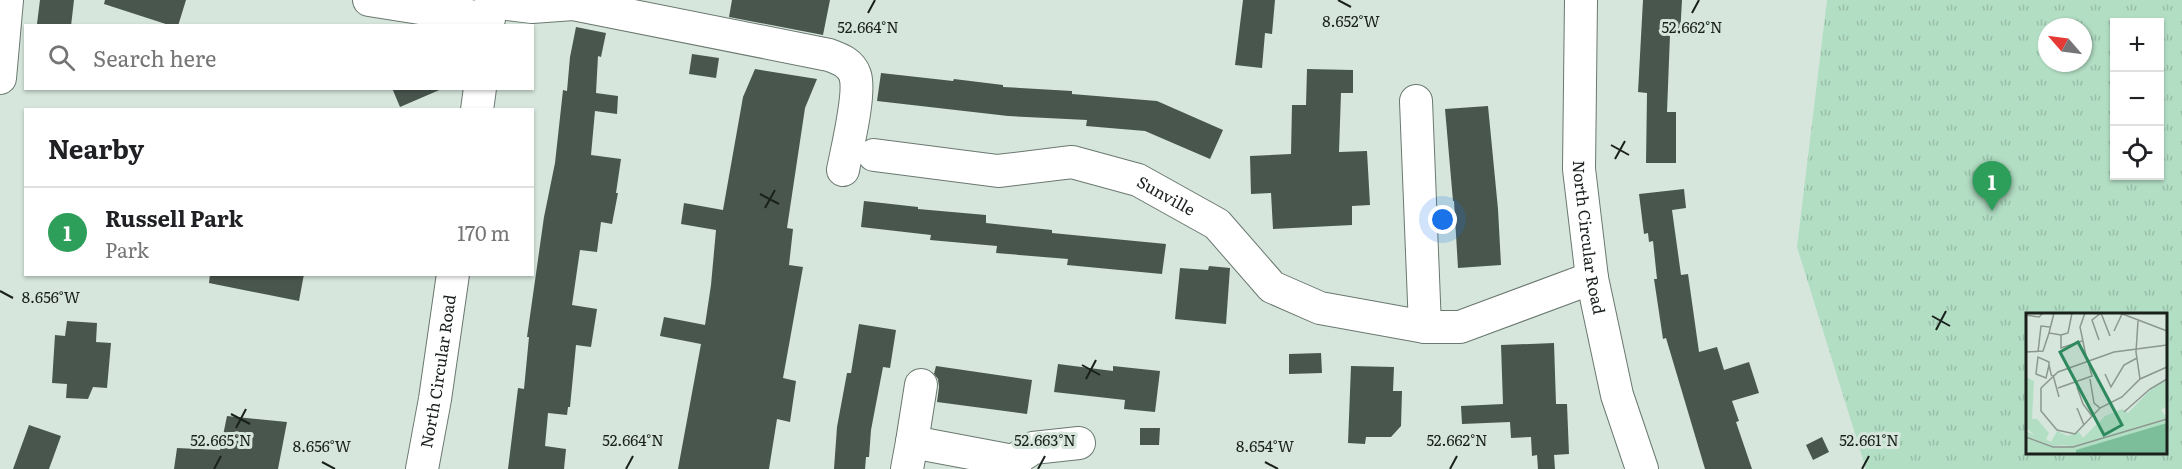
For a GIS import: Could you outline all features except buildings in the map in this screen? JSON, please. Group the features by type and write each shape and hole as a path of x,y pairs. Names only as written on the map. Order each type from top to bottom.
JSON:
{"street":[{"path":"0,78 7,0"},
{"path":"369,0 490,12 573,4 830,54 846,62 855,74 857,88 843,170"},
{"name":"North Circular Road","path":"1581,0 1579,169 1592,278 1617,395 1642,469"},
{"path":"477,108 480,90"},
{"path":"1416,101 1425,327"},
{"name":"Sunville","path":"874,154 998,171 1071,162 1138,180 1217,224 1272,287 1320,308 1425,327 1460,327 1592,278"},
{"name":"North Circular Road","path":"422,469 435,399 453,276"},
{"path":"921,385 910,455 1014,465 1033,448 1079,443"}],"green space":[{"path":"1827,0 2182,0 2182,469 1866,469 1797,247"}],"place":[{"name":"Russell Park","path":"1992,211"}]}
